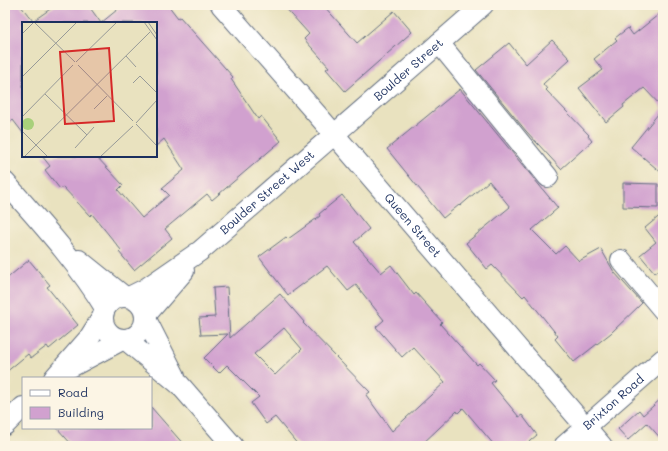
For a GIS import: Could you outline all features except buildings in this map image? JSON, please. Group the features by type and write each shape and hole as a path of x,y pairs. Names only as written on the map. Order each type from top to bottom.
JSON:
{"street":[{"name":"Queen Street","path":"221,5 602,446"},
{"name":"Boulder Street","path":"334,134 483,5"},
{"path":"439,43 548,177"},
{"name":"Boulder Street West","path":"127,297 145,289 200,251 334,134"},
{"path":"5,182 61,247 98,295 104,312 103,321 108,332 112,336 124,340 180,385 232,446"},
{"path":"61,247 127,297 142,305 146,317 180,385"},
{"name":"Boulder Street West","path":"146,317 200,251"},
{"path":"621,260 663,310"},
{"path":"55,377 89,338 104,312 114,299 127,297"},
{"path":"55,377 86,358 124,340 133,338 142,331 146,317"},
{"name":"Brixton Road","path":"564,446 663,359"},
{"path":"5,425 22,408"}]}
